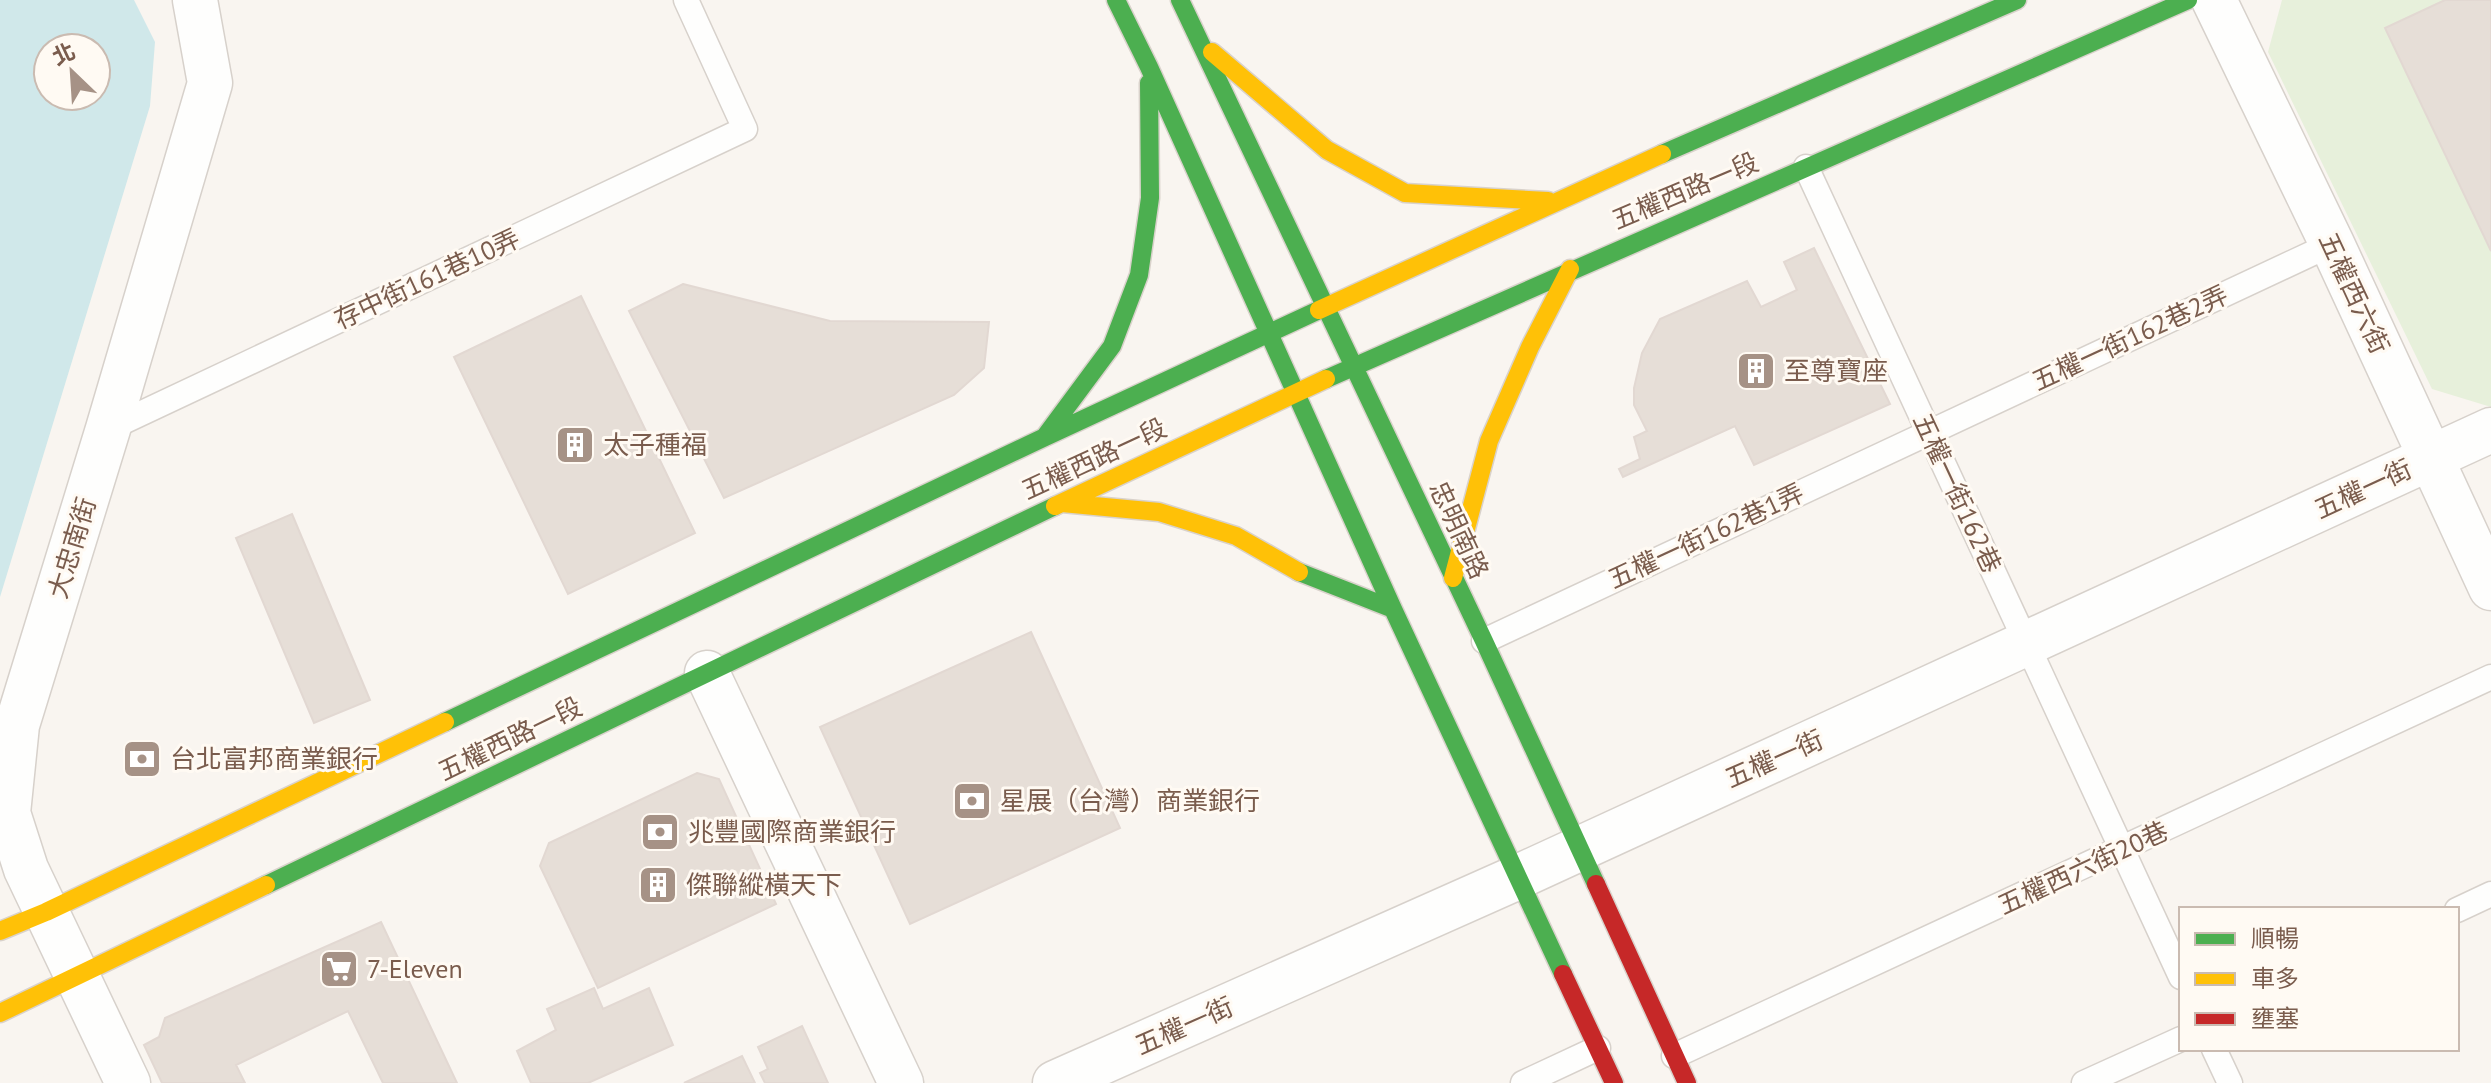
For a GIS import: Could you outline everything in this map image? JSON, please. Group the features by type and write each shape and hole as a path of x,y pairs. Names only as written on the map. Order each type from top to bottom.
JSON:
{"main road":[{"path":"1116,0 1298,394 1393,609 1614,1083"},
{"name":"忠明南路","path":"1180,0 1484,641 1687,1083"},
{"name":"五權西路一段","path":"3,930 1045,437 1554,201 2017,0"},
{"name":"五權西路一段","path":"0,1013 1060,503 1298,394 1354,365 2188,0"},
{"path":"1199,41 1327,150 1405,193 1554,201"},
{"path":"1045,437 1112,346 1139,275 1150,198 1149,67"},
{"path":"1453,578 1489,441 1530,347 1570,269"},
{"path":"1060,503 1159,512 1236,536 1299,572 1393,609"}],"street":[{"name":"大忠南街","path":"128,1083 26,869 8,813 17,725 210,83 196,0"},
{"name":"五權西六街","path":"2214,0 2332,244 2491,588"},
{"name":"五權一街","path":"1055,1083 1518,877 2491,430"},
{"path":"707,673 901,1083"}],"lane":[{"name":"存中街161巷10弄","path":"108,429 745,129 686,0"},
{"name":"五權一街162巷","path":"1806,167 2179,973"},
{"name":"五權一街162巷2弄","path":"1928,431 2332,244"},
{"name":"五權一街162巷1弄","path":"1484,641 1928,431"},
{"name":"五權西六街20巷","path":"1674,1056 2491,677"},
{"path":"2459,909 2491,894"},
{"path":"2084,1083 2179,1040"},
{"path":"1523,1083 1598,1048"},
{"path":"2215,1051 2230,1083"}],"green space":[{"path":"2282,0 2491,0 2491,407 2432,389 2268,52"}],"water":[{"path":"0,0 134,0 155,42 150,106 0,597"}],"pier":[{"path":"0,939 4,941 61,1068 30,1083 0,1083"}],"building":[{"path":"2445,0 2491,0 2491,251 2385,28"},
{"name":"至尊寶座","path":"1814,248 1890,404 1754,465 1735,426 1623,477 1619,469 1640,459 1634,437 1647,431 1634,405 1634,388 1642,353 1660,319 1747,281 1761,307 1797,290 1784,262"},
{"path":"683,284 830,321 989,322 984,368 954,395 724,498 629,311"},
{"name":"太子種福","path":"581,296 695,533 568,594 454,357"},
{"path":"292,514 370,700 314,723 236,538"},
{"path":"1031,632 1120,828 910,924 820,727"},
{"name":"傑聯縱橫天下","path":"697,773 719,779 776,904 598,988 540,866 549,843"},
{"path":"381,922 457,1083 383,1083 348,1011 236,1065 245,1083 162,1083 144,1045 159,1037 165,1018"},
{"path":"594,988 603,1009 649,988 673,1045 588,1083 531,1083 517,1051 556,1030 547,1009"},
{"path":"802,1026 828,1083 765,1083 760,1073 768,1069 758,1047"},
{"path":"742,1056 755,1083 684,1083"}],"traffic: fast":[{"path":"1116,0 1563,974"},
{"path":"1180,0 1596,884"},
{"path":"1662,154 2017,0"},
{"path":"1326,379 2188,0"},
{"path":"1046,435 1112,346 1139,275 1150,198 1149,83"},
{"path":"445,722 1319,310"},
{"path":"266,885 1055,506"},
{"path":"1299,572 1393,609"}],"traffic: slow":[{"path":"1212,52 1327,150 1405,193 1548,201"},
{"path":"1319,310 1662,154"},
{"path":"1453,578 1489,441 1530,347 1570,269"},
{"path":"1055,506 1326,379"},
{"path":"1062,503 1159,512 1236,536 1299,572"},
{"path":"0,931 445,722"},
{"path":"0,1013 266,885"}],"traffic: jam":[{"path":"1596,884 1687,1083"},
{"path":"1563,974 1614,1083"}],"place":[{"name":"至尊寶座","path":"1756,371"},
{"name":"太子種福","path":"575,445"},
{"name":"台北富邦商業銀行","path":"142,759"},
{"name":"星展（台灣）商業銀行","path":"972,801"},
{"name":"兆豐國際商業銀行","path":"660,832"},
{"name":"傑聯縱橫天下","path":"658,885"},
{"name":"7-Eleven","path":"339,969"}]}
